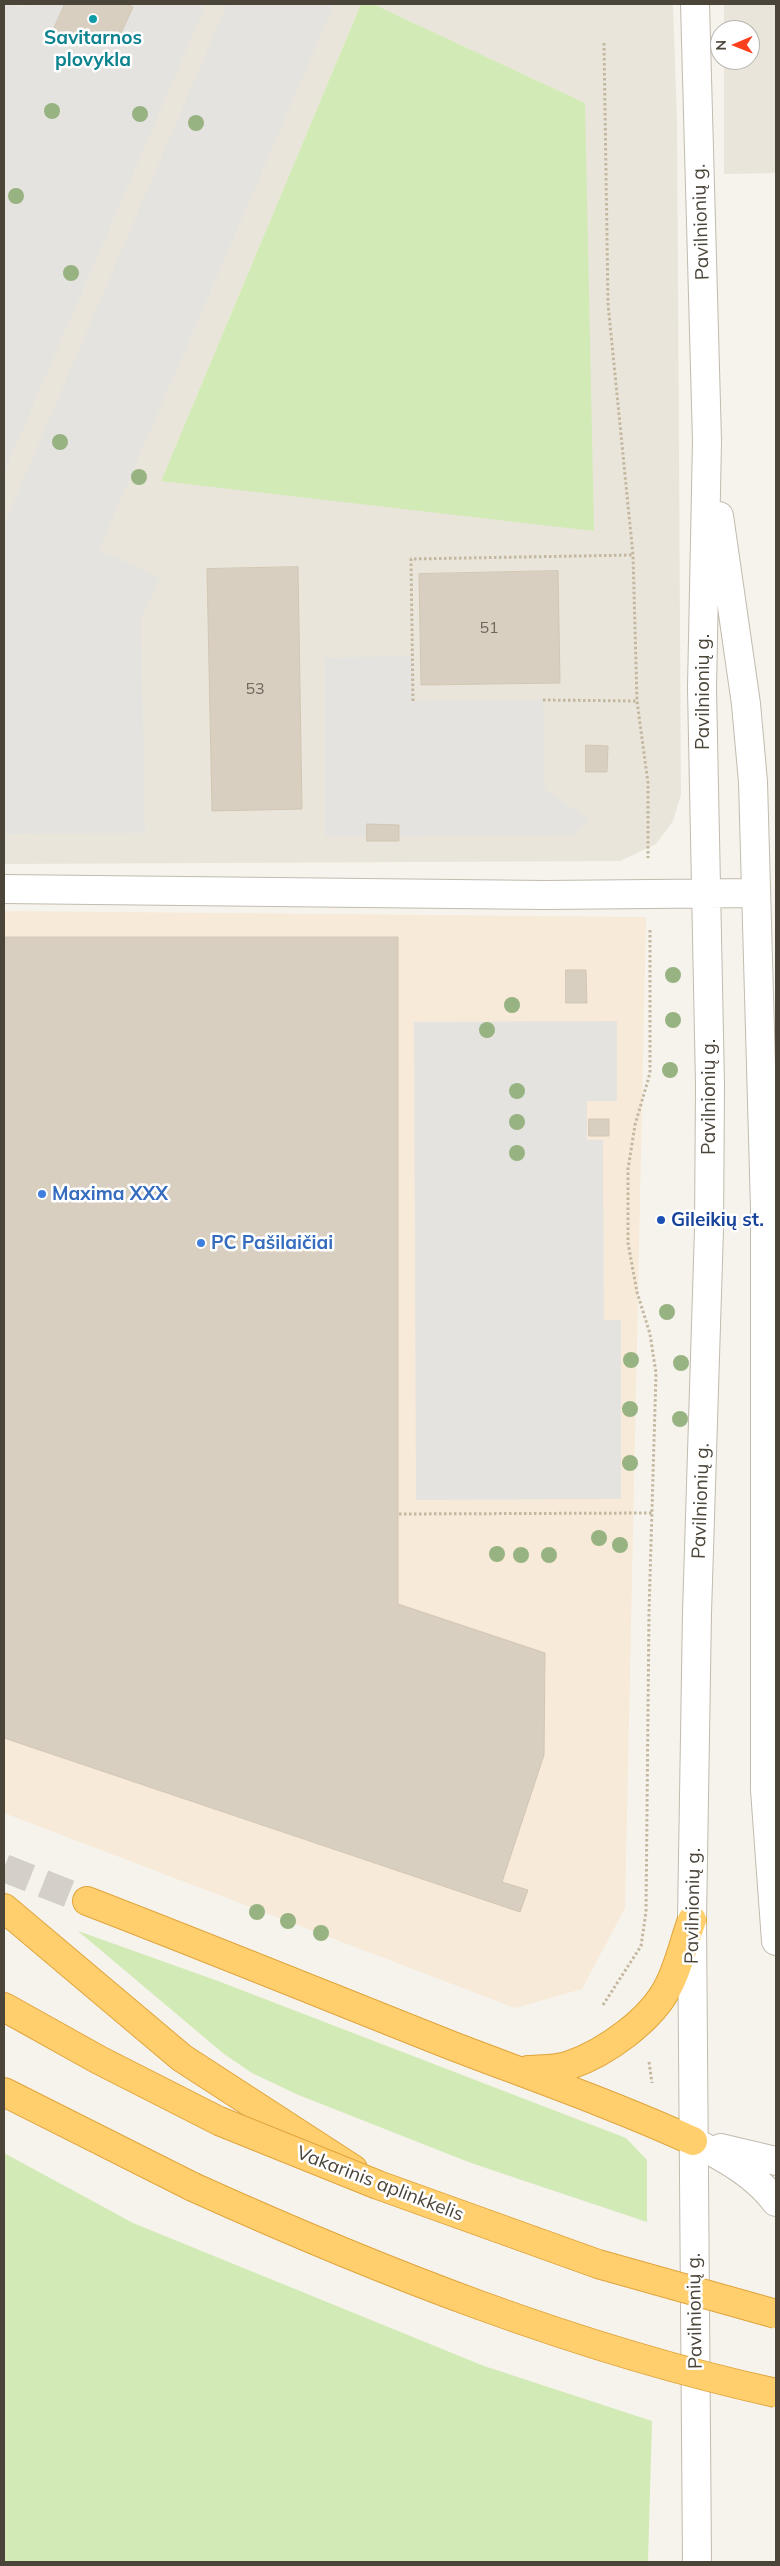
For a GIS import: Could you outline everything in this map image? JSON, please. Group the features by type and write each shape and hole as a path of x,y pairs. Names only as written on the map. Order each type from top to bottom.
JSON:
{"highway":[{"path":"87,1901 262,1968 451,2045 521,2070 693,2141"},
{"path":"4,1908 182,2058 235,2093 294,2128 378,2185"},
{"path":"521,2070 568,2066 594,2055 618,2040 645,2016 669,1986 692,1920"},
{"name":"Vakarinis aplinkkelis","path":"4,2007 99,2060 219,2121 378,2185 598,2264 776,2314"},
{"path":"4,2092 193,2187 311,2240 416,2282 572,2336 776,2393"}],"street":[{"name":"Pavilnionių g.","path":"695,4 707,441 702,688 710,1085 692,1920 697,2562"},
{"name":"Pavilnionių g.","path":"707,441 746,704 752,782 765,1208 764,1790 776,1941"},
{"path":"4,889 648,895 756,893"},
{"path":"693,2141 776,2161"},
{"path":"693,2141 739,2166 766,2189 776,2202"}],"path":[{"path":"604,44 608,304 633,555 637,701 648,783 650,1072 635,1126 630,1160 628,1242 637,1292 650,1334 656,1373 650,1612 646,1912 641,1946 604,2001 600,2013 618,2040"},
{"path":"413,701 411,559 633,555"},
{"path":"543,700 637,701"},
{"path":"399,1514 653,1513"}],"shaded area":[{"path":"4,4 361,4 161,481 585,103 373,4 673,4 677,123 681,794 673,821 656,844 620,861 4,864"},
{"path":"4,4 14,4 25,8 27,4 206,4 4,473"},
{"path":"227,4 334,4 99,550 160,578 141,618 145,833 4,834 4,525"},
{"path":"724,4 776,4 776,173 724,174 724,70 760,70 760,20 724,20"},
{"path":"412,656 413,701 543,700 545,789 589,820 574,835 325,837 325,658"},
{"path":"4,911 646,917 625,1908 582,1989 515,2008 4,1813"},
{"path":"617,1021 617,1101 587,1101 587,1140 603,1140 604,1320 621,1320 621,1499 416,1500 414,1022"}],"green space":[{"path":"361,4 373,4 585,103 594,531 161,481"},
{"path":"78,1931 218,1981 626,2138 647,2160 647,2222 471,2163 296,2094 252,2073 224,2054"},
{"path":"4,2153 133,2223 484,2366 652,2421 648,2562 4,2562"}],"building":[{"name":"Savitarnos plovykla","path":"65,4 126,4 133,7 116,44 87,31 81,44 53,31"},
{"path":"298,567 302,809 212,811 207,569"},
{"path":"558,571 560,683 421,685 419,574"},
{"path":"586,745 608,746 607,772 586,772"},
{"path":"367,824 399,825 399,841 367,841"},
{"name":"PC Pašilaičiai","path":"4,937 398,937 398,1604 545,1653 544,1755 502,1882 528,1890 520,1912 4,1738"},
{"path":"566,970 586,970 587,1003 566,1003"},
{"path":"589,1119 609,1119 609,1136 589,1136"}],"tunnel":[{"path":"4,1868 87,1901"}],"place":[{"name":"Savitarnos plovykla","path":"93,19"},
{"name":"Maxima XXX","path":"42,1194"},
{"name":"Gileikių st.","path":"661,1220"},
{"name":"PC Pašilaičiai","path":"201,1243"}]}
